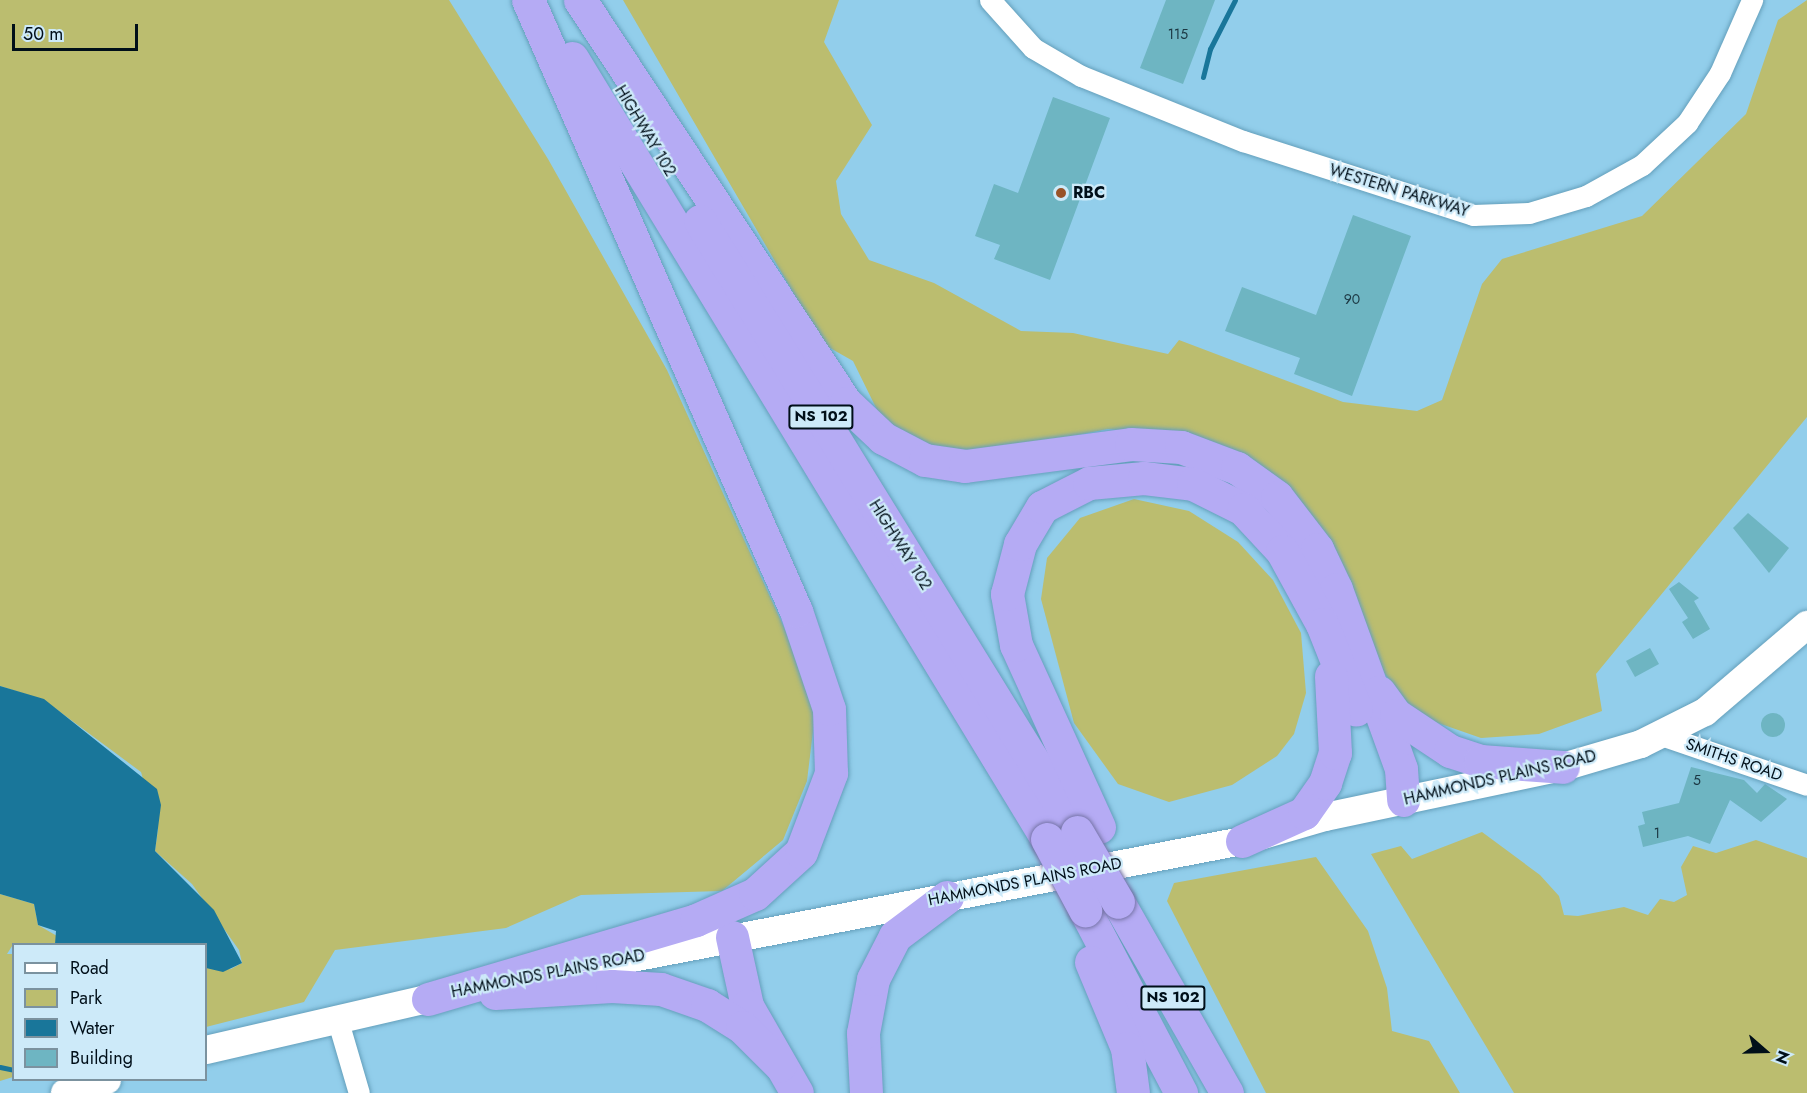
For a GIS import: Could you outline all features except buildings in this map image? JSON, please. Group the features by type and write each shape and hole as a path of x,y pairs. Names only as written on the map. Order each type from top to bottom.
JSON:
{"highway":[{"path":"436,997 696,920 755,894 801,852 831,774 829,709 796,611 528,0"},
{"name":"HIGHWAY 102","path":"537,0 988,743 1065,835 1129,900 1227,1093"},
{"name":"HIGHWAY 102","path":"566,0 1065,835 1078,911 1181,1093"},
{"path":"580,0 841,395 868,426 914,456 965,466 1141,444 1181,447 1221,460 1270,490 1303,528 1330,575 1401,770 1403,800"},
{"path":"1065,835 1016,645 1007,594 1020,544 1041,507 1089,483 1144,478 1193,484 1243,508 1275,543 1322,624 1382,773 1403,800"},
{"path":"1242,841 1304,813 1325,783 1335,753 1336,720 1322,624"},
{"path":"1366,673 1396,715 1450,751 1480,762 1563,767"},
{"path":"866,1093 863,1032 873,979 895,936 947,897"},
{"path":"1129,900 1238,1093"},
{"path":"1078,911 1127,1048 1133,1093"},
{"path":"732,937 747,1006 797,1093"},
{"path":"436,997 612,986 661,989 706,1005 742,1027 780,1065"}],"main road":[{"name":"HAMMONDS PLAINS ROAD","path":"207,1050 337,1018 732,937 1242,841 1403,800 1563,767 1661,735 1736,689 1807,625"},
{"path":"65,1093 104,1081"}],"street":[{"name":"WESTERN PARKWAY","path":"990,0 1033,48 1081,76 1243,141 1473,215 1528,213 1586,196 1642,165 1687,123 1720,73 1752,0"},
{"name":"SMITHS ROAD","path":"1661,735 1807,785"},
{"path":"337,1018 359,1093"}],"green space":[{"path":"0,0 449,0 548,159 667,370 787,634 815,715 807,781 783,840 722,891 581,895 506,928 335,950 304,1002 207,1027 207,968 231,969 242,963 239,950 192,884 155,851 158,829 141,772 44,700 0,686"},
{"path":"623,0 839,0 824,42 872,125 836,181 841,214 869,260 934,283 1021,331 1073,333 1168,354 1179,340 1343,402 1417,411 1442,400 1482,284 1502,259 1642,216 1746,114 1778,20 1807,0 1807,417 1596,674 1602,711 1539,734 1481,738 1418,716 1374,660 1350,589 1184,436 1108,429 1022,446 937,453 882,420 853,361 823,344"},
{"path":"1134,499 1189,511 1238,542 1273,580 1301,633 1306,693 1294,734 1277,756 1232,785 1169,802 1118,784 1074,723 1041,599 1047,558 1080,518"},
{"path":"1482,832 1540,875 1559,896 1564,915 1578,916 1624,907 1648,915 1660,899 1674,902 1687,895 1681,867 1693,846 1716,853 1756,840 1807,858 1807,1093 1514,1093 1371,854 1401,846 1412,859"},
{"path":"1316,857 1368,931 1387,988 1392,1031 1429,1041 1460,1093 1266,1093 1167,901 1174,883"},
{"path":"0,894 34,904 38,925 57,936 55,943 12,943 7,954 12,954 12,1077 0,1081"}],"water":[{"path":"0,686 44,699 157,789 161,805 155,851 214,910 242,963 223,972 207,968 207,943 55,943 56,931 38,925 34,904 0,894"}],"waterway":[{"path":"1203,77 1210,49 1235,0"},
{"path":"0,1067 12,1070"}],"place":[{"name":"RBC","path":"1061,193"}]}
